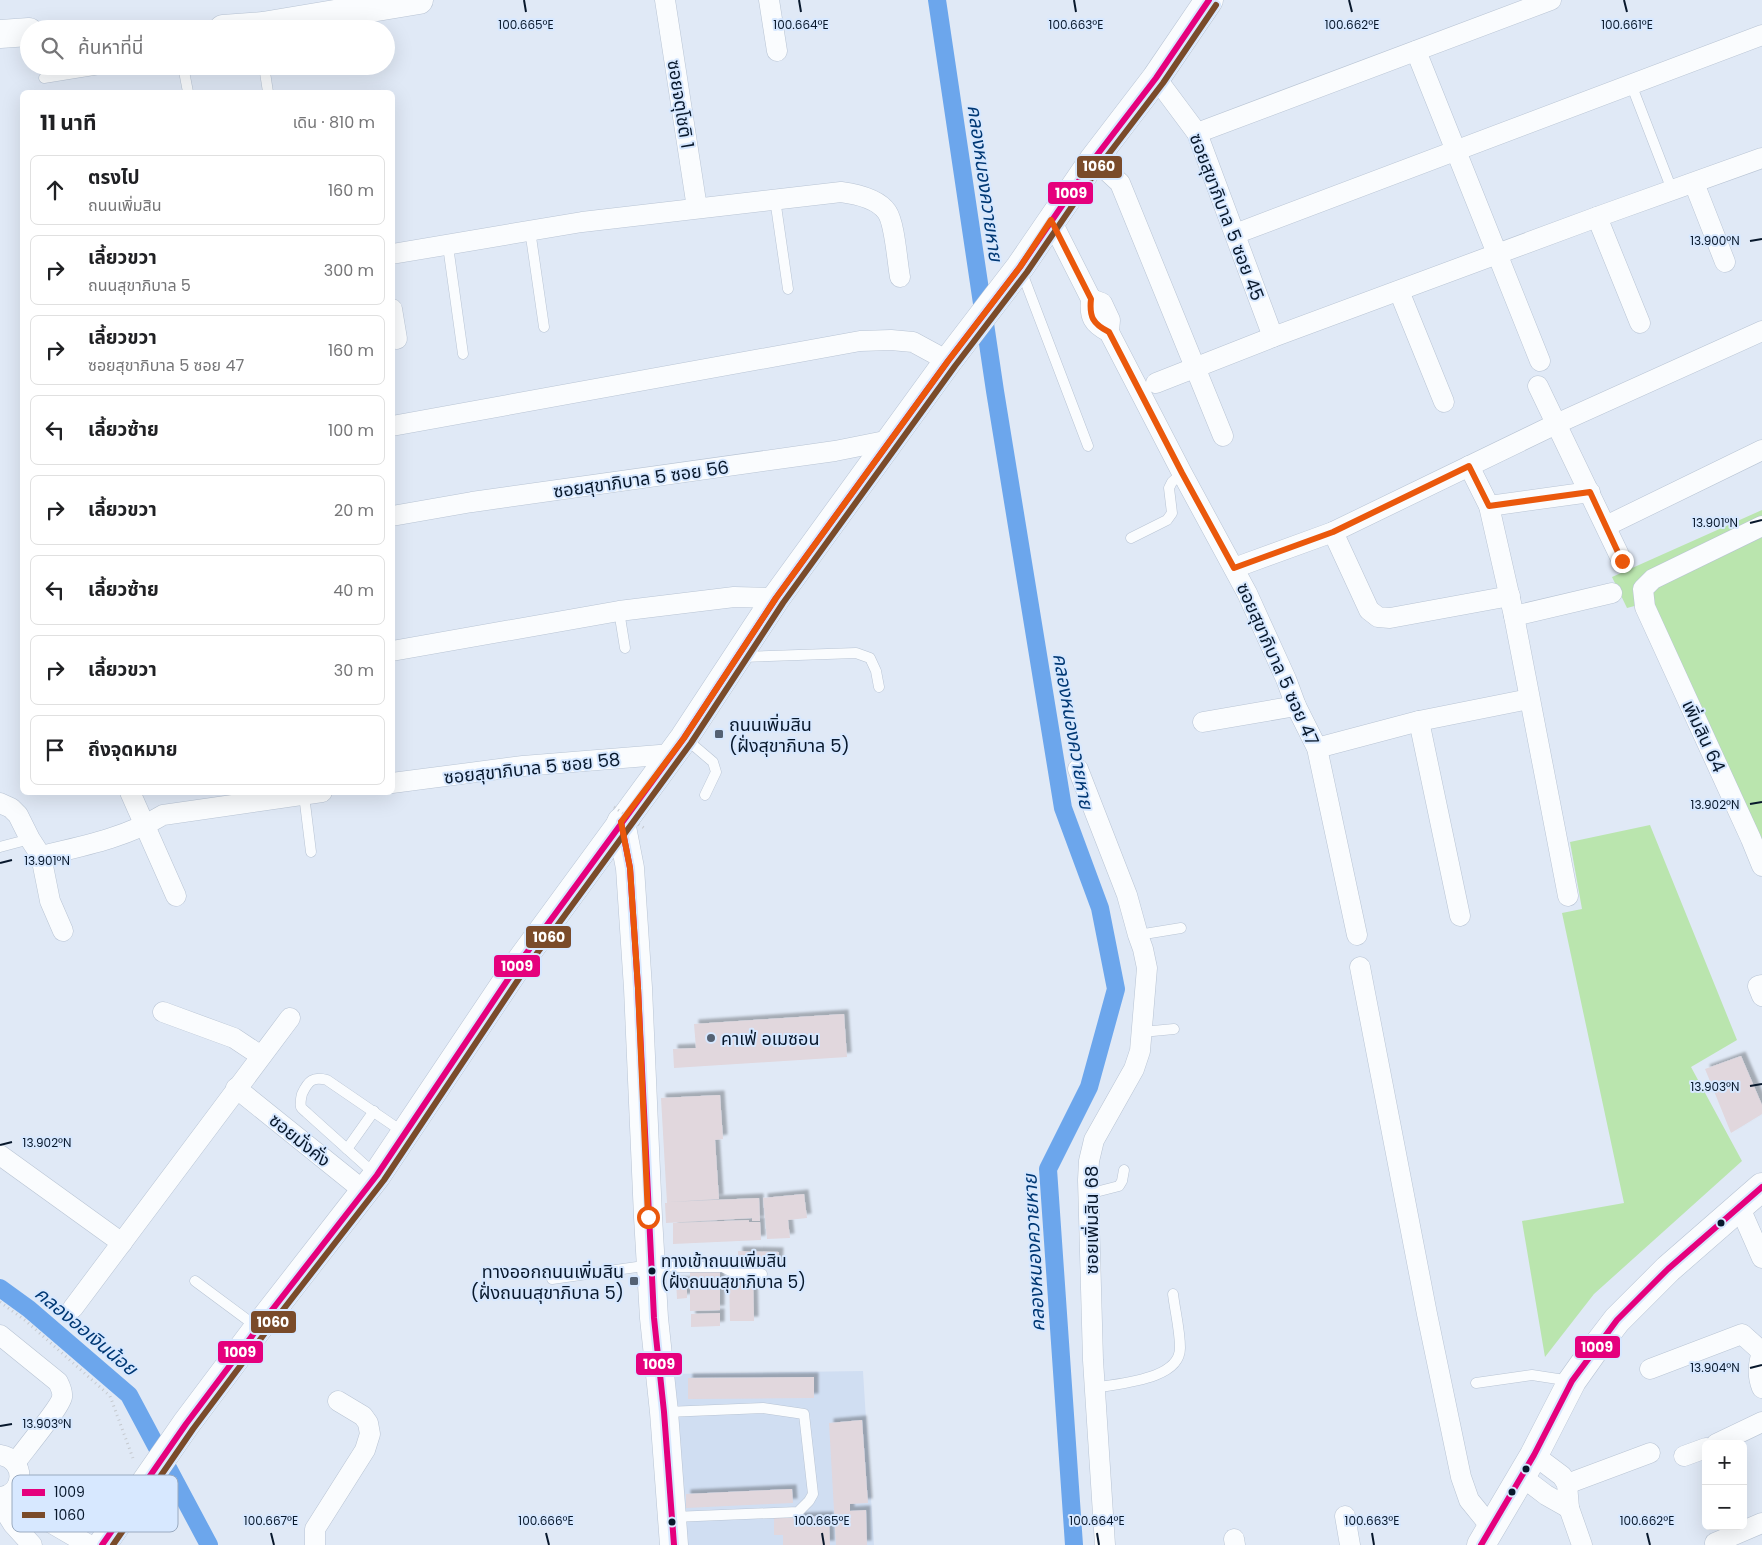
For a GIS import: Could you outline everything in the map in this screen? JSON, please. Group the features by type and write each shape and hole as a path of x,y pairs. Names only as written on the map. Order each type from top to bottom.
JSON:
{"main road":[{"path":"303,20 416,0"},
{"path":"150,1475 258,1328 370,1183 518,966 627,819 678,746 776,598 948,361 1020,267 1094,159 1156,78 1209,0"},
{"path":"0,34 20,33"},
{"path":"627,819 638,988 654,1318 664,1412 674,1545"},
{"path":"1486,1536 1528,1466 1572,1381 1617,1320 1668,1269 1755,1197"},
{"path":"102,1545 111,1532"}],"street":[{"name":"ซอยจตุโชติ 1","path":"665,0 697,208"},
{"path":"769,0 777,51"},
{"path":"1197,133 1551,0"},
{"path":"1235,234 1762,35"},
{"path":"1416,51 1540,361"},
{"name":"ซอยสุขาภิบาล 5 ซอย 45","path":"1156,78 1197,133 1273,336"},
{"path":"1156,384 1195,366 1273,336 1762,158"},
{"path":"1094,159 1120,183 1223,436"},
{"path":"1694,183 1725,262"},
{"path":"395,254 448,246 530,230 697,208 841,192 853,194 878,204 886,211 891,222 900,277"},
{"path":"1597,217 1640,323"},
{"name":"ซอยสุขาภิบาล 5 ซอย 47","path":"1051,220 1091,299 1090,310 1096,325 1109,332 1247,593 1316,748 1357,935"},
{"path":"1399,291 1444,402"},
{"path":"395,328 397,340"},
{"path":"1234,568 1333,532 1556,424 1762,331"},
{"path":"395,425 860,341 891,340 913,342 948,361"},
{"path":"1538,386 1622,561"},
{"name":"ซอยสุขาภิบาล 5 ซอย 56","path":"395,515 472,502 835,451 890,440"},
{"path":"1606,526 1762,450"},
{"path":"1469,466 1489,506 1512,606 1568,896"},
{"path":"1489,506 1590,492"},
{"name":"เพิ่มสิน 64","path":"1762,526 1653,579 1643,590 1645,607 1762,866"},
{"path":"1333,532 1369,610 1378,617 1390,618 1512,606 1612,593"},
{"path":"395,650 619,611 734,597 776,598"},
{"path":"1316,748 1419,721 1529,699"},
{"path":"1203,722 1296,706"},
{"path":"1419,721 1460,916"},
{"name":"ซอยสุขาภิบาล 5 ซอย 58","path":"395,783 678,746"},
{"name":"ซอยเพิ่มสิน 68","path":"1078,769 1126,896 1147,968 1140,1052 1134,1069 1101,1124 1094,1140 1089,1161 1088,1194 1095,1388 1105,1545"},
{"path":"131,795 176,896"},
{"path":"41,856 103,842 145,826 163,815 306,795"},
{"path":"0,803 11,808 18,815 41,856 50,901 63,932"},
{"path":"1360,967 1427,1314 1458,1462 1469,1500 1486,1536"},
{"path":"1762,985 1758,986 1762,996"},
{"path":"163,1012 234,1038 261,1056"},
{"path":"73,1308 290,1018"},
{"name":"ซอยมั่งคั่ง","path":"236,1088 370,1183"},
{"path":"0,1155 122,1243"},
{"path":"1755,1197 1762,1258"},
{"path":"1650,1369 1742,1334 1762,1352 1758,1363 1758,1378 1762,1388"},
{"path":"0,1335 58,1382 61,1388 62,1397 57,1407 8,1459 20,1475"},
{"path":"316,1545 316,1529 365,1450 370,1434 368,1423 364,1416 338,1401"},
{"path":"1724,1440 1762,1422"},
{"path":"1684,1456 1702,1449"},
{"path":"1567,1484 1650,1453"},
{"path":"1528,1466 1562,1476 1567,1484 1569,1508 1582,1545"},
{"path":"1528,1466 1546,1495 1569,1508"},
{"path":"0,1503 12,1522"},
{"path":"1345,1516 1350,1545"},
{"path":"1714,1543 1762,1522"},
{"path":"20,1532 32,1545"},
{"path":"67,1532 89,1545"}],"lane":[{"path":"44,78 53,75"},
{"path":"184,75 188,90"},
{"path":"265,75 268,90"},
{"path":"1631,84 1672,190"},
{"path":"775,199 788,289"},
{"path":"530,230 544,327"},
{"path":"448,246 463,354"},
{"path":"1020,267 1088,446"},
{"path":"1131,538 1170,517 1172,512 1170,488 1172,482 1182,473"},
{"path":"619,611 625,648"},
{"path":"737,657 856,653 870,658 876,671 879,687"},
{"path":"678,746 713,762 716,772 705,795"},
{"path":"311,852 313,795"},
{"path":"0,847 30,838"},
{"path":"1138,935 1181,928"},
{"path":"1142,1032 1174,1029"},
{"path":"370,1183 347,1149 301,1106 300,1099 306,1084 312,1079 328,1080 374,1110 405,1134"},
{"path":"347,1149 374,1110"},
{"path":"1088,1194 1119,1186 1124,1170"},
{"path":"552,1279 651,1265 723,1267 734,1273 762,1274"},
{"path":"195,1281 258,1328"},
{"path":"1095,1388 1156,1375 1169,1369 1178,1359 1180,1349 1173,1294"},
{"path":"1476,1383 1532,1375 1572,1381"},
{"path":"664,1412 763,1408 804,1414 813,1488 813,1494 809,1501 798,1512 672,1517"}],"path":[{"path":"0,1302 26,1321 110,1396 142,1475"}],"shaded area":[{"path":"863,1371 874,1545 684,1545 670,1374"}],"green space":[{"path":"1762,510 1762,842 1653,601 1627,608 1612,577"},
{"path":"1650,825 1737,1040 1691,1067 1742,1161 1594,1294 1545,1357 1522,1221 1624,1203 1562,913 1582,909 1570,842"}],"building":[{"path":"844,1014 847,1057 674,1068 673,1049 696,1048 694,1024"},
{"path":"1741,1056 1762,1105 1762,1114 1731,1133 1705,1069"},
{"path":"720,1095 723,1139 715,1140 719,1199 669,1202 759,1198 760,1221 752,1221 752,1218 666,1223 665,1203 667,1203 661,1098"},
{"path":"804,1194 807,1218 788,1220 790,1238 767,1239 763,1198"},
{"path":"749,1220 749,1222 760,1222 761,1240 673,1244 673,1223"},
{"path":"738,1251 779,1252 778,1268 738,1268"},
{"path":"720,1271 720,1310 690,1311 690,1272"},
{"path":"729,1278 753,1278 754,1321 730,1321"},
{"path":"676,1281 687,1281 687,1298 677,1299"},
{"path":"720,1313 720,1326 691,1327 691,1314"},
{"path":"814,1377 814,1398 688,1399 688,1378"},
{"path":"862,1420 868,1503 850,1504 850,1511 866,1510 867,1545 836,1545 829,1423"},
{"path":"792,1489 793,1503 686,1508 686,1494"},
{"path":"829,1516 830,1545 783,1545 783,1535 774,1535 774,1518"}],"waterway":[{"name":"คลองหนองควายหาย","path":"937,0 995,391 1063,808 1100,908 1116,989 1089,1087 1048,1169 1074,1545"},
{"name":"คลองออเงินน้อย","path":"0,1288 29,1309 129,1395 172,1475"},
{"name":"คลองออเงินน้อย","path":"178,1487 209,1545"}],"transit line":[{"name":"1009","path":"151,1475 186,1424 258,1328 377,1175 517,966 684,738 776,598 948,361 1020,267 1094,159 1156,78 1209,0"},
{"name":"1060","path":"161,1475 193,1429 265,1333 384,1180 524,971 691,743 783,603 955,366 1027,272 1101,164 1163,83 1216,5"},
{"name":"1009","path":"621,822 630,868 638,988 654,1318 664,1412 674,1545"},
{"name":"1009","path":"1481,1545 1534,1455 1572,1381 1617,1320 1668,1269 1762,1187"},
{"name":"1009","path":"102,1545 111,1532"},
{"name":"1060","path":"113,1545 122,1532"}],"place":[{"name":"ถนนเพิ่มสิน (ฝั่งสุขาภิบาล 5)","path":"719,734"},
{"name":"คาเฟ่ อเมซอน","path":"711,1038"},
{"name":"ทางเข้าถนนเพิ่มสิน (ฝั่งถนนสุขาภิบาล 5)","path":"652,1271"},
{"name":"ทางออกถนนเพิ่มสิน (ฝั่งถนนสุขาภิบาล 5)","path":"634,1281"}],"route":[{"path":"648,1217 638,988 630,868 621,822 684,738 776,598 948,361 1020,267 1051,220 1091,299 1090,310 1096,325 1109,332 1234,568 1333,532 1469,466 1489,506 1590,492 1622,561"}]}
